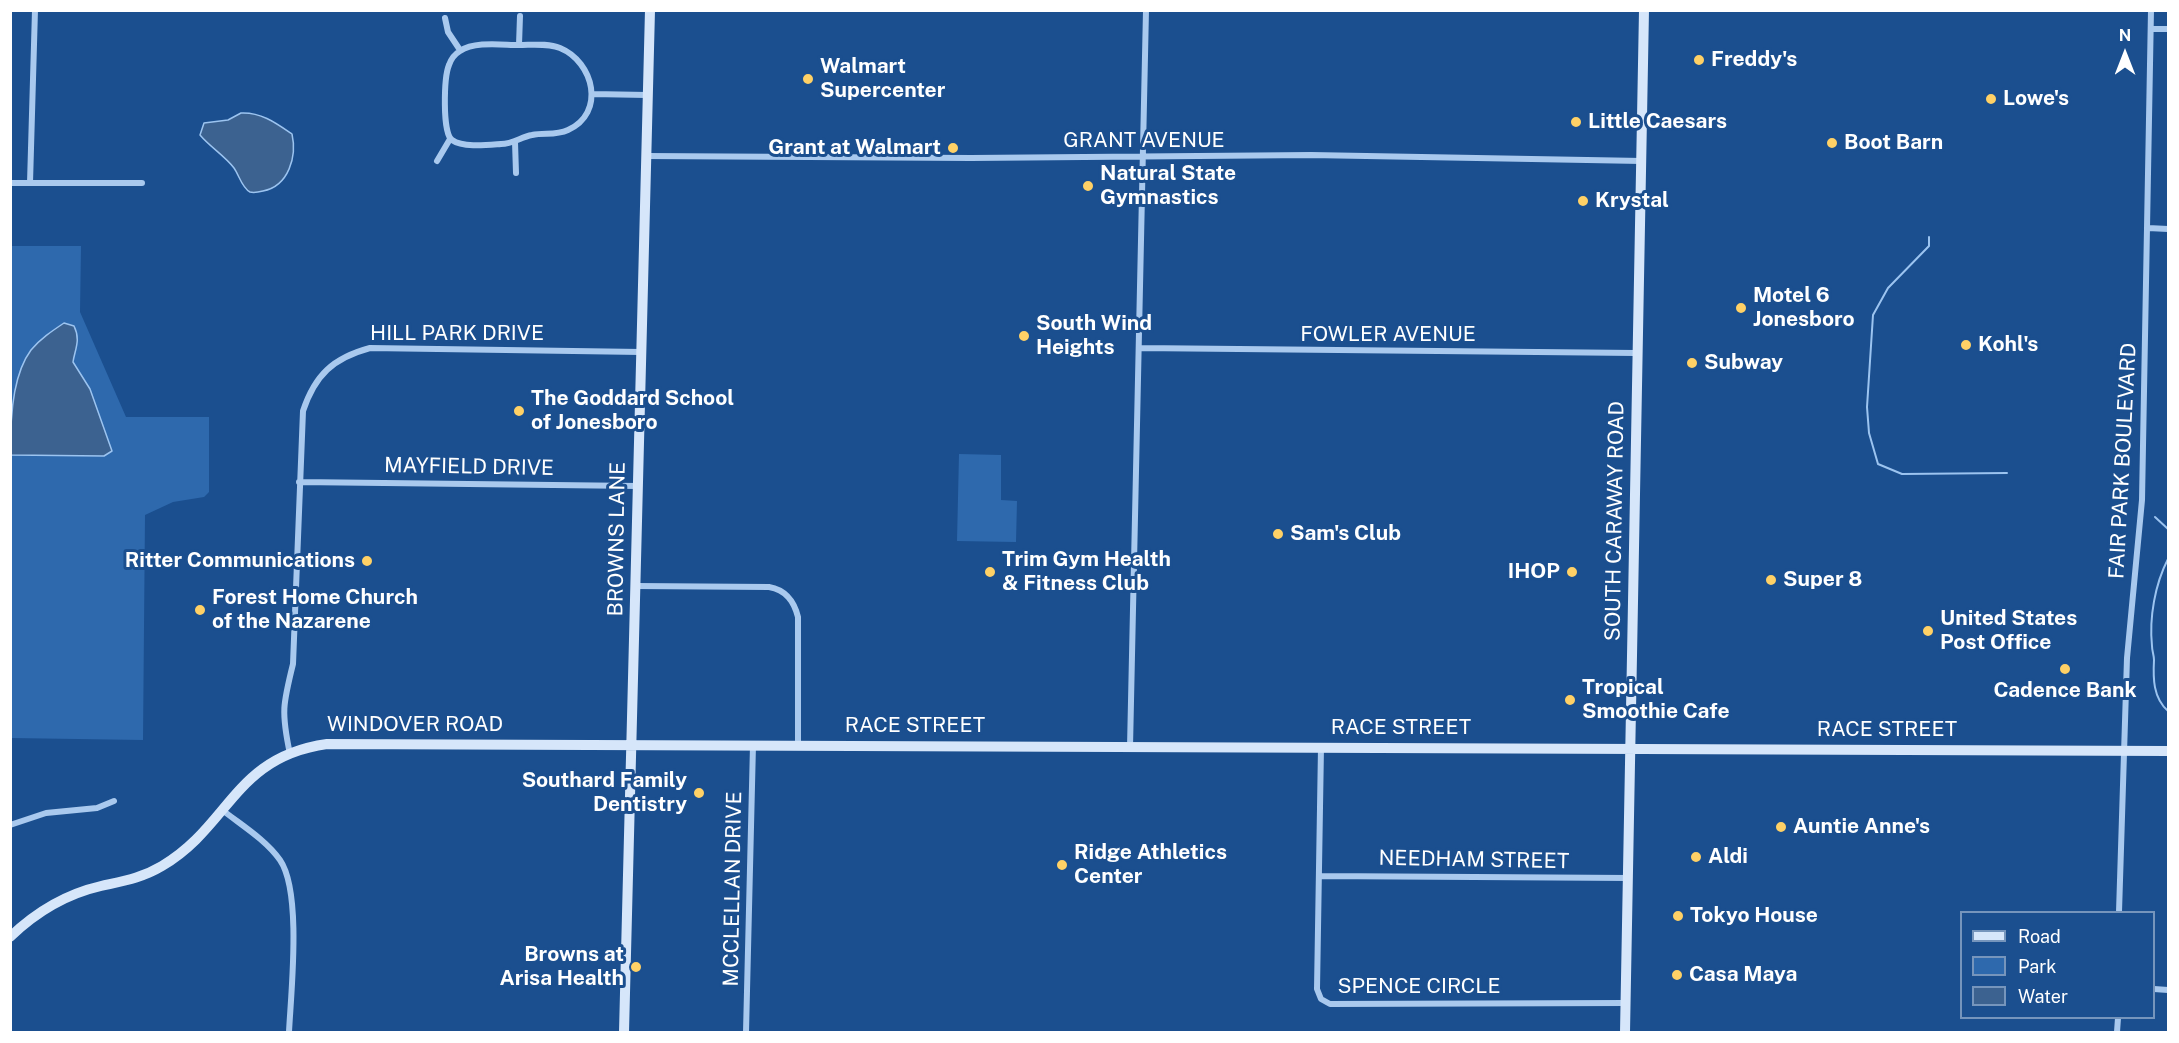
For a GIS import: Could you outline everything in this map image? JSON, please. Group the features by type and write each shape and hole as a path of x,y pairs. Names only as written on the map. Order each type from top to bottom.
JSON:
{"street":[{"path":"30,183 35,10"},
{"name":"BROWNS LANE","path":"624,1032 650,10"},
{"path":"1130,747 1146,10"},
{"name":"SOUTH CARAWAY ROAD","path":"1625,1032 1644,10"},
{"name":"FAIR PARK BOULEVARD","path":"2119,911 2127,658 2142,511 2151,10"},
{"path":"519,45 520,16"},
{"path":"445,18 448,32 460,50"},
{"path":"2151,29 2169,29"},
{"path":"519,45 553,46 569,52 586,70 592,94 589,107 573,127 559,134 532,134 515,142 504,144 459,144 450,139 445,129 447,68 453,57 460,50 474,46 519,45"},
{"path":"592,94 647,95"},
{"path":"437,161 450,139"},
{"path":"515,142 516,172"},
{"name":"GRANT AVENUE","path":"646,156 1143,158 1311,155 1642,161"},
{"path":"10,183 142,183"},
{"path":"2148,228 2169,229"},
{"name":"HILL PARK DRIVE","path":"290,754 283,720 283,703 293,664 303,411 310,390 323,372 353,353 370,348 641,352"},
{"name":"FOWLER AVENUE","path":"1139,348 1636,352"},
{"name":"MAYFIELD DRIVE","path":"299,482 638,486"},
{"path":"636,586 769,587 786,594 796,607 798,617 798,745"},
{"name":"WINDOVER ROAD","path":"10,937 31,918 67,897 131,880 160,867 196,840 221,809 257,771 290,754 327,744 633,745"},
{"name":"RACE STREET","path":"633,745 2169,752"},
{"name":"MCCLELLAN DRIVE","path":"746,1032 753,745"},
{"name":"SPENCE CIRCLE","path":"1321,747 1317,989 1319,997 1325,1002 1626,1003"},
{"path":"10,825 46,813 103,807 114,801"},
{"path":"221,809 267,844 280,861 291,888 290,1032"},
{"name":"NEEDHAM STREET","path":"1319,876 1629,878"}],"green space":[{"path":"10,246 81,246 80,312 126,417 209,417 209,492 204,497 173,502 145,515 143,740 11,738"},
{"path":"959,454 1001,455 1001,500 1017,501 1016,542 957,541"}],"water":[{"path":"241,113 262,116 292,134 293,151 289,169 285,177 272,188 257,192 247,190 236,171 200,135 204,123 228,120"},
{"path":"64,323 74,326 76,331 77,344 73,362 90,389 112,451 104,456 11,455 13,401 19,373 31,350 46,335"}],"waterway":[{"path":"1929,237 1929,246 1888,288 1873,315 1867,407 1869,433 1878,464 1902,474 2007,473"},
{"path":"2155,517 2168,529"},
{"path":"2168,559 2156,590 2151,635 2155,687 2159,700 2168,711"}],"place":[{"name":"Freddy's","path":"1699,60"},
{"name":"Walmart Supercenter","path":"808,79"},
{"name":"Lowe's","path":"1991,99"},
{"name":"Little Caesars","path":"1576,122"},
{"name":"Boot Barn","path":"1832,143"},
{"name":"Grant at Walmart","path":"953,148"},
{"name":"Natural State Gymnastics","path":"1088,186"},
{"name":"Krystal","path":"1583,201"},
{"name":"Motel 6 Jonesboro","path":"1741,308"},
{"name":"South Wind Heights","path":"1024,336"},
{"name":"Kohl's","path":"1966,345"},
{"name":"Subway","path":"1692,363"},
{"name":"The Goddard School of Jonesboro","path":"519,411"},
{"name":"Sam's Club","path":"1278,534"},
{"name":"Ritter Communications","path":"367,561"},
{"name":"Trim Gym Health & Fitness Club","path":"990,572"},
{"name":"IHOP","path":"1572,572"},
{"name":"Super 8","path":"1771,580"},
{"name":"Forest Home Church of the Nazarene","path":"200,610"},
{"name":"United States Post Office","path":"1928,631"},
{"name":"Cadence Bank","path":"2065,669"},
{"name":"Tropical Smoothie Cafe","path":"1570,700"},
{"name":"Southard Family Dentistry","path":"699,793"},
{"name":"Auntie Anne's","path":"1781,827"},
{"name":"Aldi","path":"1696,857"},
{"name":"Ridge Athletics Center","path":"1062,865"},
{"name":"Tokyo House","path":"1678,916"},
{"name":"Browns at Arisa Health","path":"636,967"},
{"name":"Casa Maya","path":"1677,975"}]}
